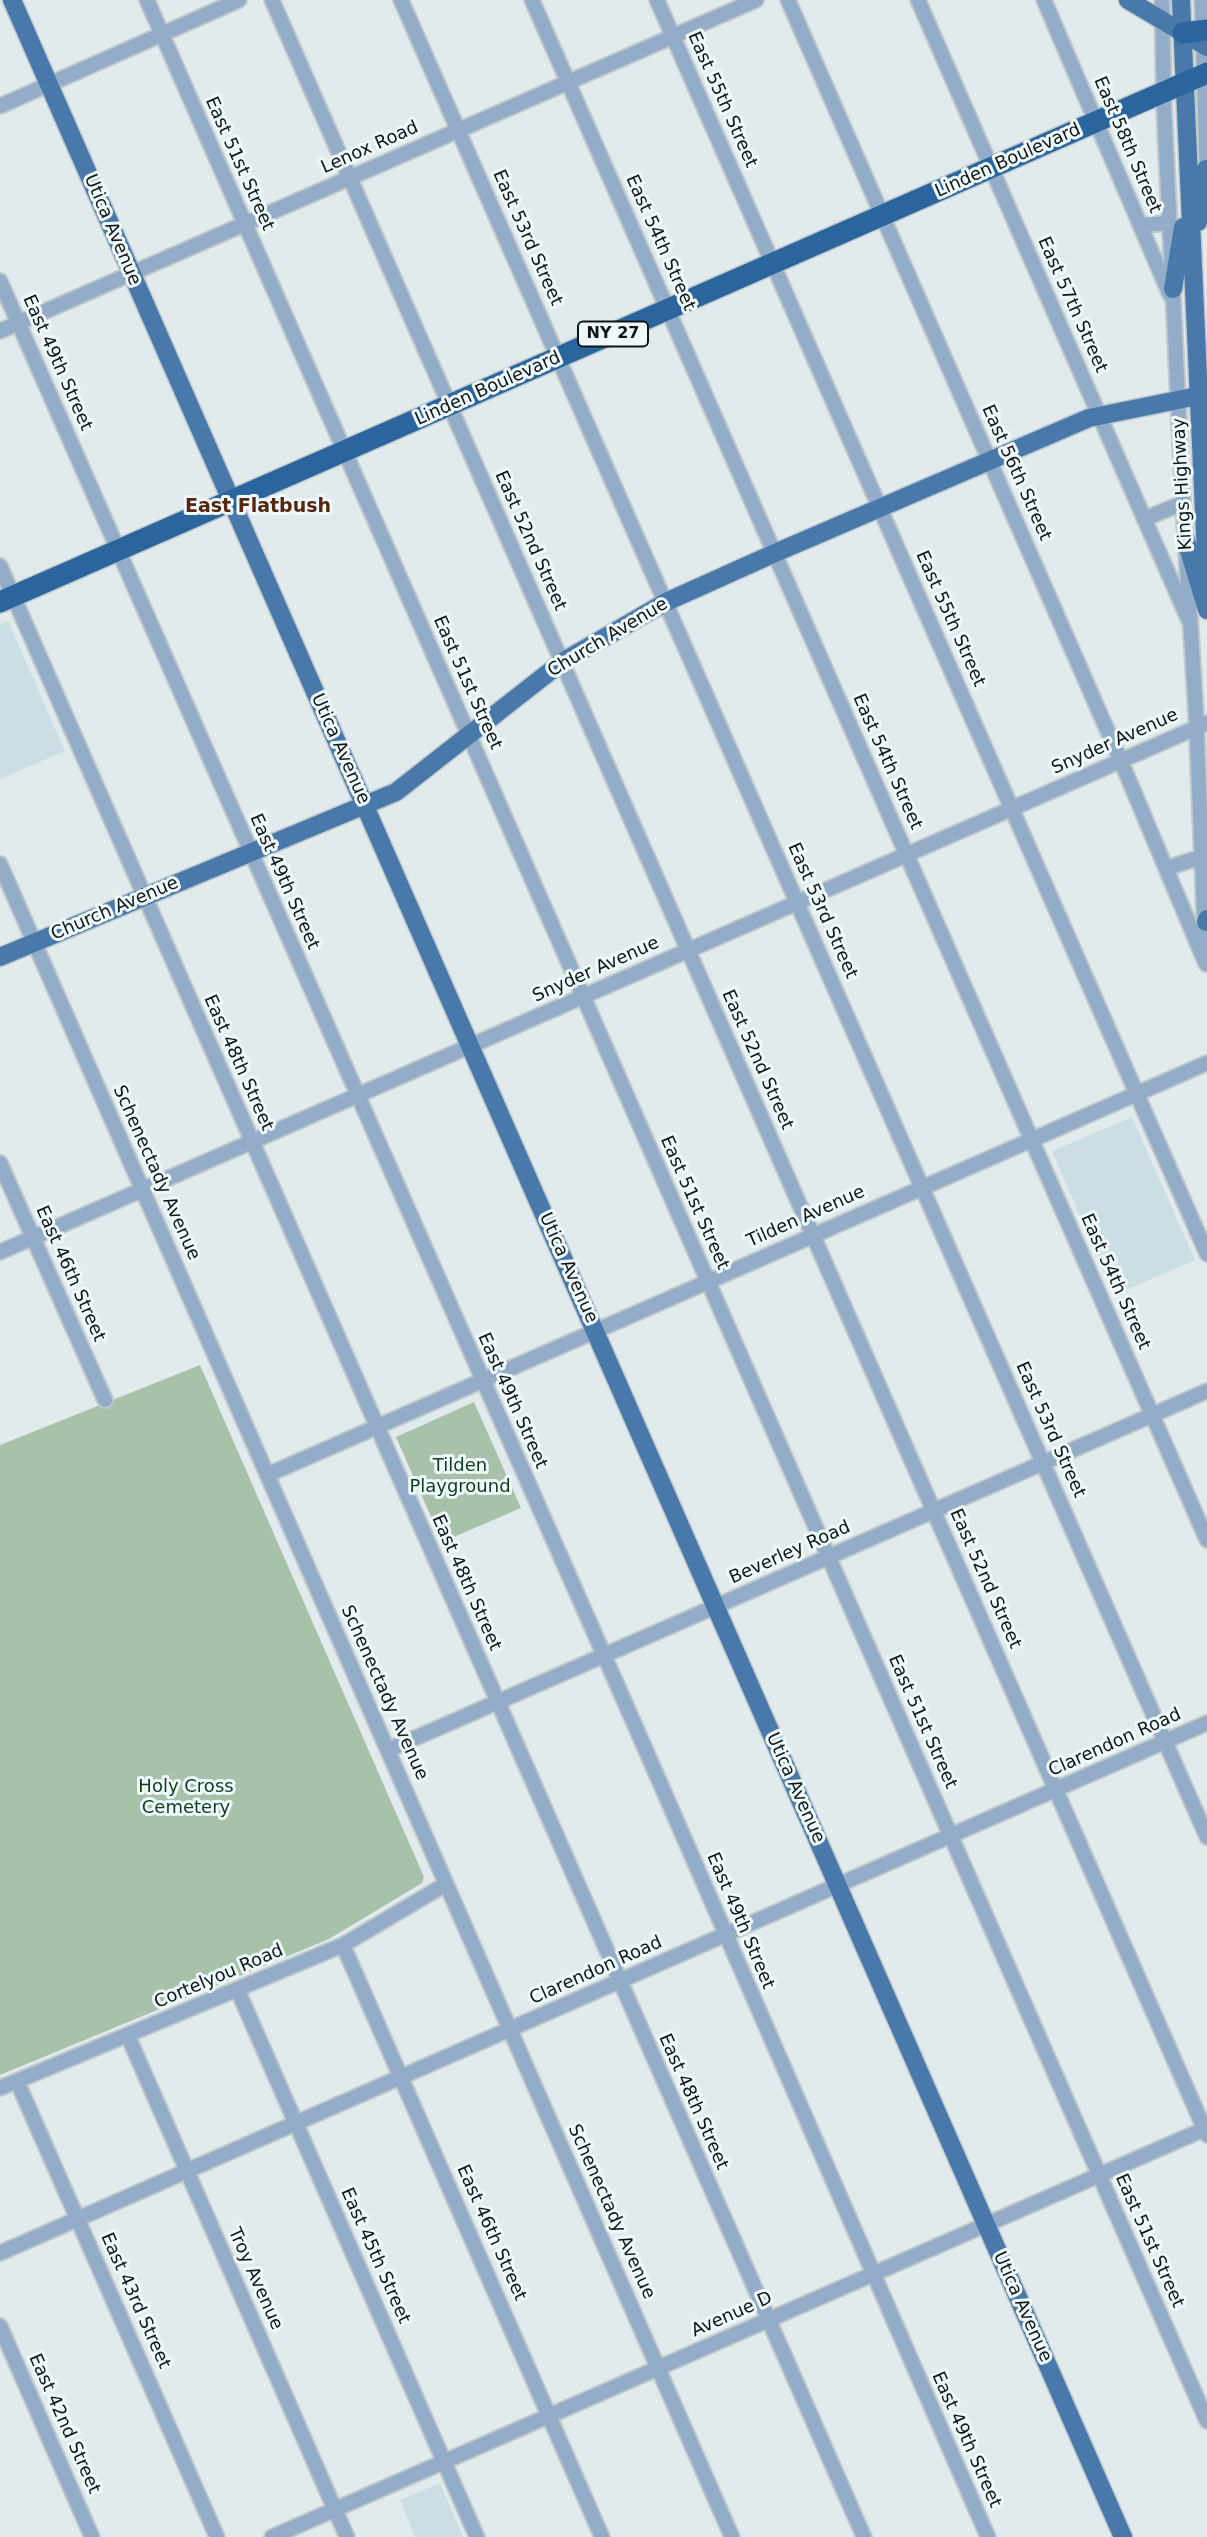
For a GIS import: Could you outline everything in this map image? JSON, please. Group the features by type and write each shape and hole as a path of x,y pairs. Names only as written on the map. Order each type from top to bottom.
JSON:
{"highway":[{"name":"Linden Boulevard","path":"7,599 1198,77"}],"main road":[{"name":"Utica Avenue","path":"12,0 1123,2537"},
{"path":"1128,0 1163,21 1202,25"},
{"name":"Kings Highway","path":"1181,0 1202,25 1189,189 1202,395 1207,577"},
{"path":"1192,264 1206,169"},
{"path":"1174,297 1189,189"},
{"name":"Church Avenue","path":"0,957 396,792 562,662 666,602 775,552 1089,418 1202,395"},
{"path":"1185,537 1207,610"}],"street":[{"name":"East 51st Street","path":"146,0 1207,2421"},
{"path":"0,106 239,0"},
{"name":"East 52nd Street","path":"272,0 1206,2131"},
{"name":"East 53rd Street","path":"401,0 1207,1838"},
{"name":"East 54th Street","path":"532,0 1207,1540"},
{"name":"East 55th Street","path":"657,0 1207,1254"},
{"name":"Lenox Road","path":"0,331 756,0"},
{"name":"East 56th Street","path":"788,0 1121,760 1207,966"},
{"name":"East 57th Street","path":"918,0 1191,625"},
{"name":"East 58th Street","path":"1044,0 1140,225 1174,297"},
{"name":"Kings Highway","path":"1163,0 1164,92 1183,503 1191,625 1202,725 1201,857 1207,920 1207,966"},
{"name":"Kings Highway","path":"1198,77 1207,184"},
{"path":"1140,225 1170,223"},
{"name":"East 49th Street","path":"0,281 988,2537"},
{"path":"1144,519 1183,503"},
{"name":"East 48th Street","path":"0,566 7,599 144,896 864,2537"},
{"name":"Snyder Avenue","path":"0,1252 1202,725"},
{"path":"1167,868 1201,857"},
{"name":"Schenectady Avenue","path":"0,864 732,2537"},
{"name":"Tilden Avenue","path":"267,1475 1207,1063"},
{"name":"East 46th Street","path":"0,1163 105,1401"},
{"name":"Beverley Road","path":"388,1750 1207,1391"},
{"name":"Clarendon Road","path":"0,2253 1207,1723"},
{"name":"Cortelyou Road","path":"0,2088 343,1945 446,1884"},
{"name":"East 46th Street","path":"343,1945 603,2537"},
{"name":"East 45th Street","path":"238,1991 477,2537"},
{"name":"Troy Avenue","path":"128,2036 347,2537"},
{"name":"East 43rd Street","path":"17,2081 217,2537"},
{"name":"Avenue D","path":"272,2537 1099,2175 1206,2131"},
{"name":"East 42nd Street","path":"0,2326 92,2537"}],"shaded area":[{"path":"8,621 65,751 0,779 0,625"},
{"path":"1132,1117 1195,1260 1114,1295 1052,1151"},
{"path":"440,2483 463,2537 415,2537 400,2500"}],"green space":[{"name":"Holy Cross Cemetery","path":"200,1365 424,1877 422,1883 329,1939 0,2075 0,1445"},
{"name":"Tilden Playground","path":"474,1402 521,1508 442,1542 396,1437"}],"district":[{"name":"East Flatbush","path":"258,507"}]}
